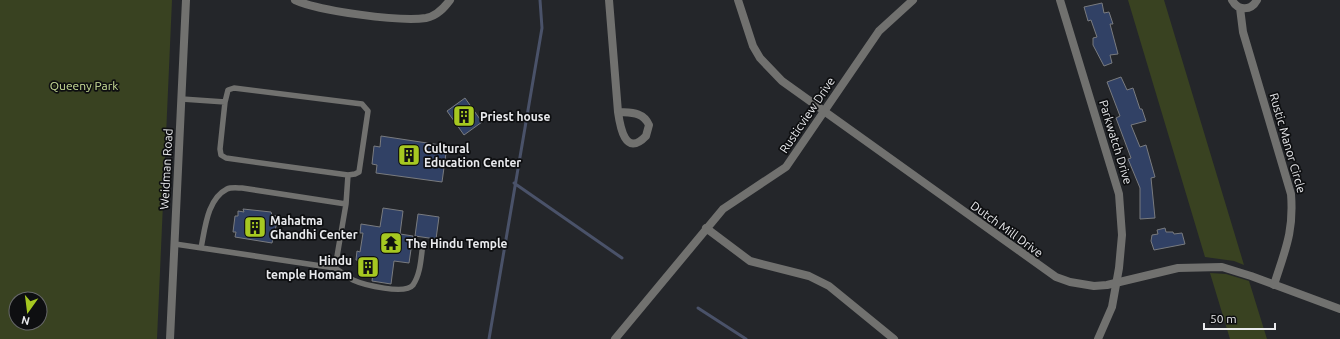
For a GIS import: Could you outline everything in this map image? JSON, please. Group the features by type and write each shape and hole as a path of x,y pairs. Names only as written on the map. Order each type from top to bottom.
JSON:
{"street":[{"name":"Weidman Road","path":"170,339 186,0"},
{"path":"295,0 304,4 327,9 375,16 427,18 443,10 450,0"},
{"path":"609,0 618,112 620,130 629,141 638,142 646,136 649,125 644,116 639,114 618,112"},
{"name":"Dutch Mill Drive","path":"738,0 753,46 760,58 782,82 824,110 1056,278 1094,286 1117,283 1178,268 1222,268 1274,284 1340,310"},
{"name":"Rusticview Drive","path":"615,339 723,209 786,167 880,31 913,0"},
{"name":"Parkwatch Drive","path":"1060,0 1119,194 1122,235 1117,283 1110,312 1098,339"},
{"path":"1232,0 1240,8 1249,8 1257,0"},
{"name":"Rustic Manor Circle","path":"1240,8 1243,32 1291,194 1292,222 1290,236 1274,284"},
{"path":"706,228 750,261 809,276 829,286 894,339"}],"lane":[{"path":"234,88 362,104 368,111 359,172 348,175 226,158 221,154 220,149 225,102 228,90 234,88"},
{"path":"182,99 225,102"},
{"path":"335,268 346,204 348,175"},
{"path":"201,248 212,205 216,196 228,188 242,188 346,204"},
{"path":"175,244 335,268 354,280 368,285 404,290 413,285 419,272 423,243"}],"green space":[{"name":"Queeny Park","path":"0,0 172,0 157,339 0,339"},
{"path":"1128,0 1164,0 1244,265 1234,261 1205,257"},
{"path":"1210,273 1226,274 1249,281 1267,339 1230,339"}],"building":[{"path":"1102,3 1104,13 1109,12 1113,24 1110,24 1118,54 1110,55 1112,63 1104,66 1093,45 1093,38 1097,37 1091,20 1088,21 1084,7"},
{"path":"1121,77 1127,90 1133,88 1146,121 1131,125 1140,147 1146,145 1155,177 1151,178 1155,218 1140,219 1140,188 1128,159 1131,158 1116,118 1120,116 1107,82"},
{"name":"Priest house","path":"465,98 482,122 464,135 447,111"},
{"name":"Cultural Education Center","path":"381,136 447,146 442,182 376,173 377,165 372,164 374,146 380,147"},
{"name":"The Hindu Temple","path":"383,208 403,211 400,234 413,236 409,263 394,261 391,284 372,281 373,272 363,270 365,261 356,260 357,251 360,252 363,233 360,233 361,224 380,227"},
{"name":"Mahatma Ghandhi Center","path":"243,209 271,212 272,215 276,216 275,221 277,222 272,243 235,237 236,232 233,232 235,216 238,216 238,211 244,212"},
{"path":"418,214 439,217 436,239 415,236"},
{"path":"1165,228 1166,232 1173,232 1174,234 1182,233 1185,244 1154,250 1151,241 1152,235 1158,234 1157,230"}],"waterway":[{"path":"489,339 542,28 540,0"},
{"path":"514,183 622,258"},
{"path":"698,308 746,339"}],"place":[{"name":"Priest house","path":"464,116"},
{"name":"Cultural Education Center","path":"409,155"},
{"name":"Mahatma Ghandhi Center","path":"255,227"},
{"name":"The Hindu Temple","path":"391,243"},
{"name":"Hindu temple Homam","path":"368,267"}]}
